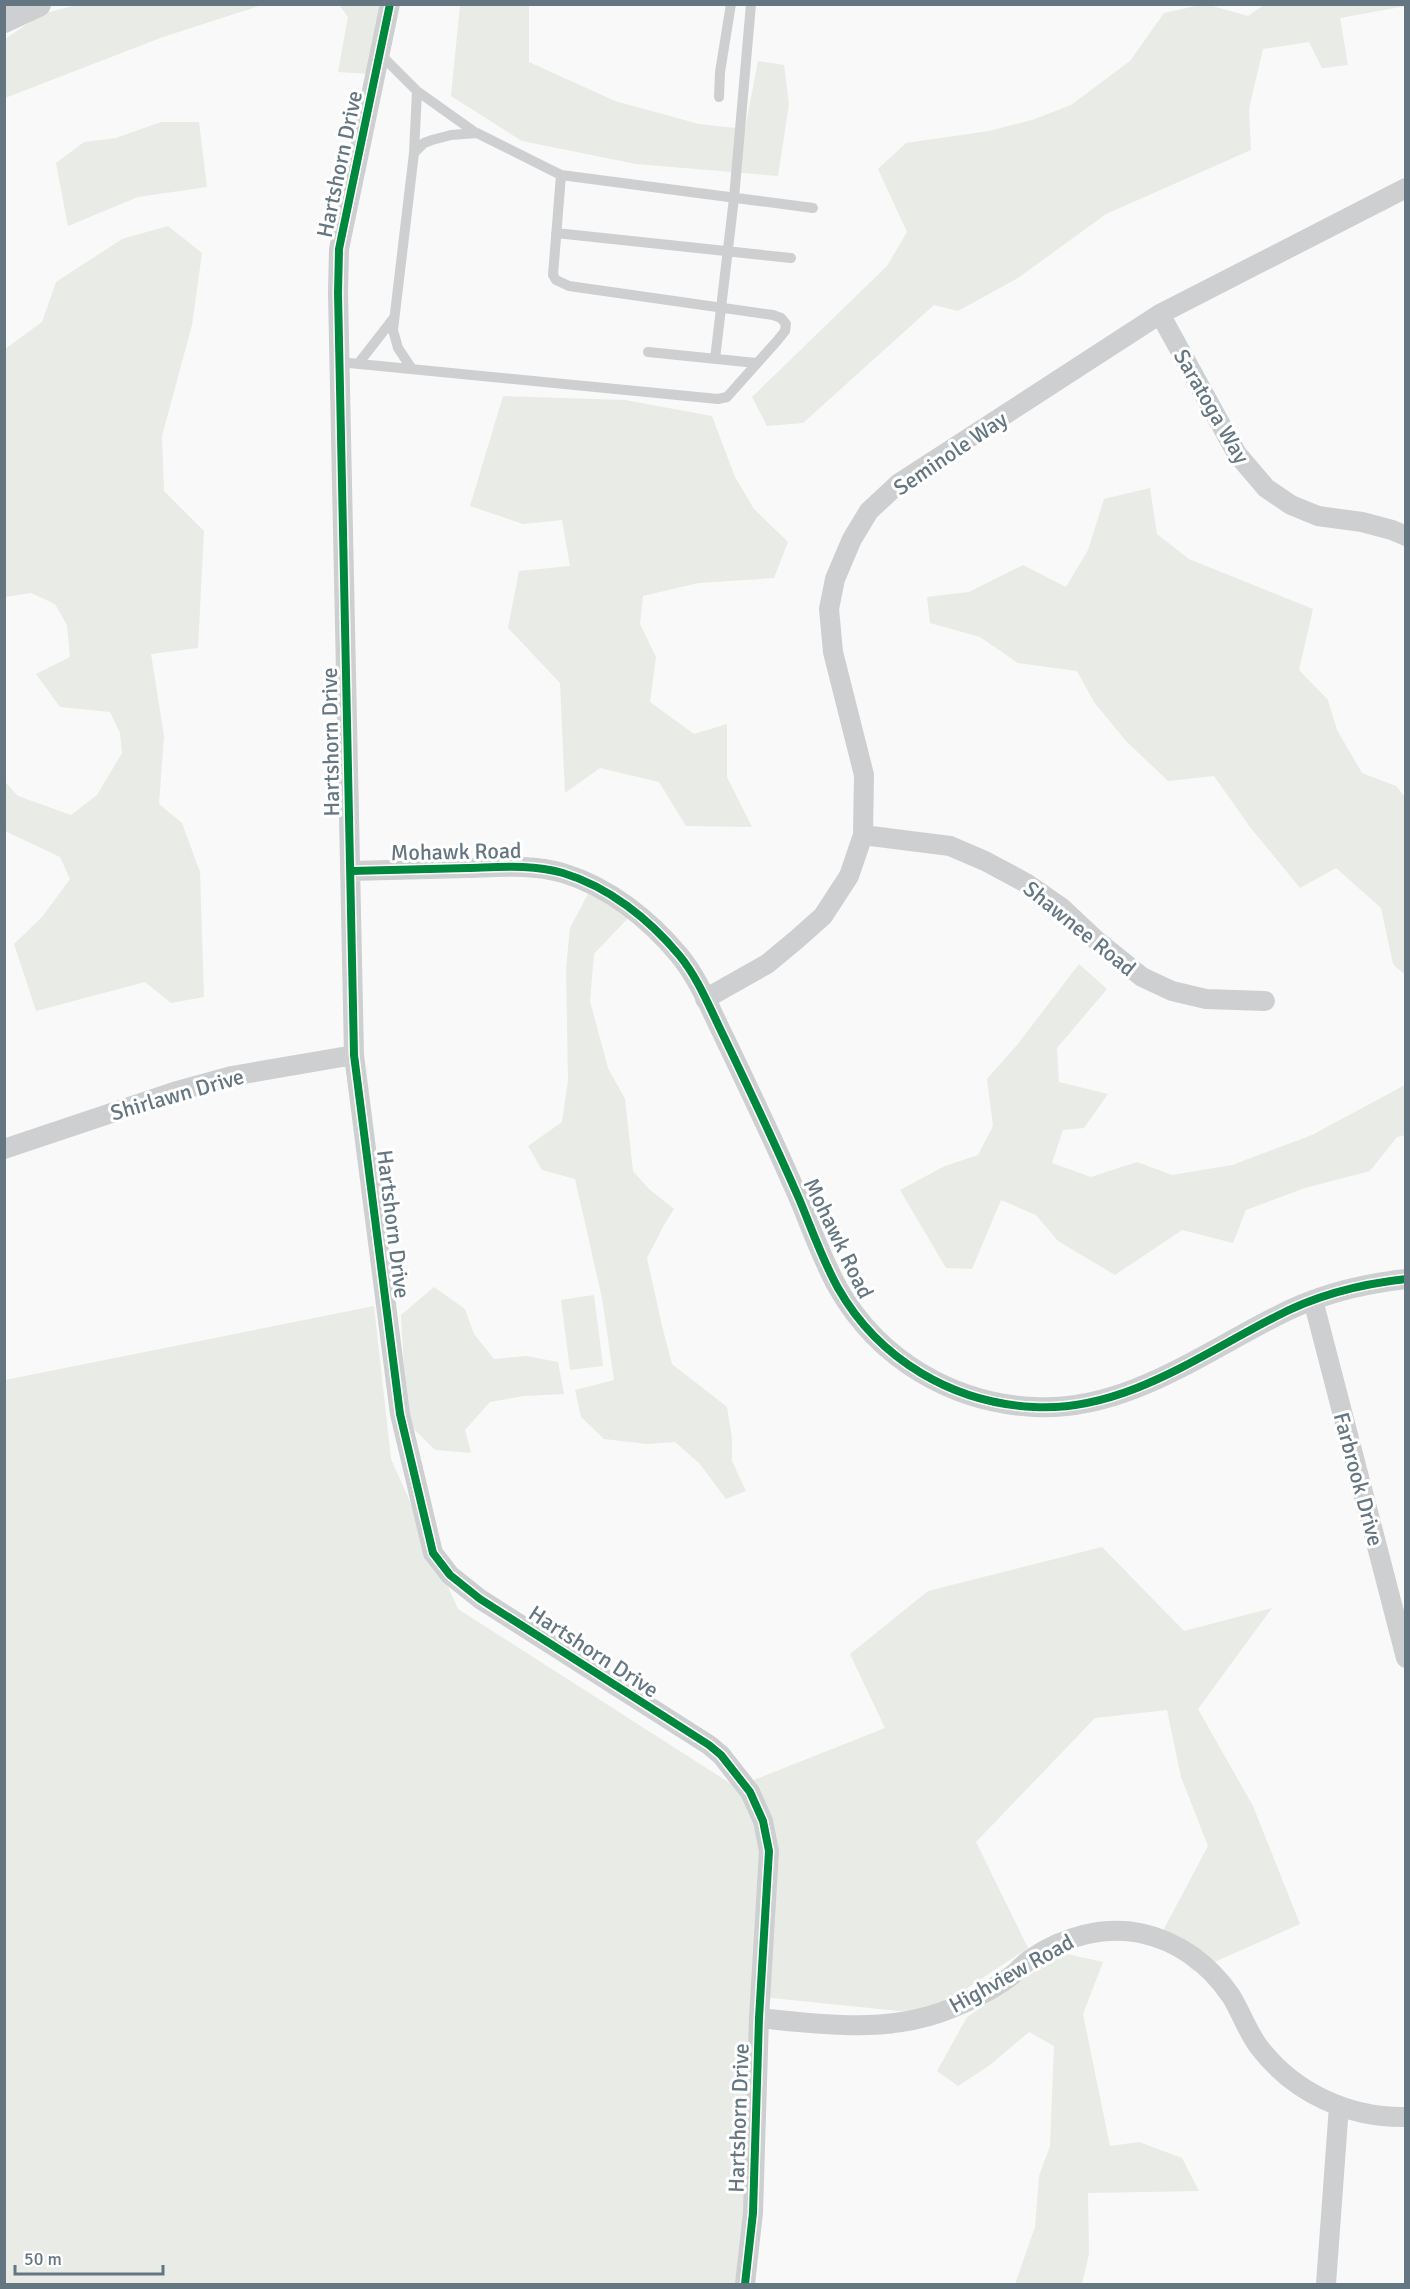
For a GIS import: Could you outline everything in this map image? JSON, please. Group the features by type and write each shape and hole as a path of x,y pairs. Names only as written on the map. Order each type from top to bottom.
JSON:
{"street":[{"path":"4,20 38,4"},
{"name":"Hartshorn Drive","path":"390,4 339,249 349,363 354,1055 400,1414 433,1553 450,1575 480,1599 709,1745 721,1755 750,1792 763,1821 769,1851 759,2018 753,2213 745,2284"},
{"name":"Seminole Way","path":"705,999 767,964 823,916 849,876 863,835 864,775 833,652 829,609 835,579 852,539 869,511 898,484 1160,314 1406,188"},
{"name":"Saratoga Way","path":"1160,314 1237,454 1266,488 1291,505 1318,516 1348,522 1362,522 1406,537"},
{"name":"Shawnee Road","path":"863,835 950,846 985,861 1026,883 1062,908 1096,940 1142,977 1172,991 1206,999 1265,1001"},
{"name":"Mohawk Road","path":"351,871 531,867 563,873 622,901 680,956 705,999 772,1137 839,1290 852,1310 885,1347 904,1362 945,1387 992,1402 1016,1406 1056,1407 1088,1402 1135,1388 1186,1366 1276,1316 1313,1300 1342,1290 1406,1279"},
{"name":"Shirlawn Drive","path":"4,1149 174,1092 232,1076 354,1055"},
{"name":"Farbrook Drive","path":"1313,1300 1406,1658"},
{"name":"Highview Road","path":"759,2018 855,2026 911,2020 938,2013 989,1990 1054,1944 1082,1934 1139,1933 1167,1941 1180,1948 1214,1974 1232,1997 1244,2024 1259,2047 1271,2061 1299,2085 1339,2106 1367,2114 1406,2117"},
{"path":"1326,2284 1339,2106"}],"lane":[{"path":"718,97 731,4"},
{"path":"715,359 734,198 751,4"},
{"path":"380,54 417,91 477,133 561,175 813,208"},
{"path":"412,369 395,341 393,330 414,153 417,91"},
{"path":"414,153 424,143 432,140 451,135 477,133"},
{"path":"349,363 718,399 727,397 785,331 786,324 781,318 773,315 562,284 553,275 561,175"},
{"path":"556,233 791,258"},
{"path":"349,363 394,317"},
{"path":"648,352 756,363"}],"shaded area":[{"path":"524,4 529,6 529,62 615,101 699,124 745,129 758,61 784,65 789,104 778,176 636,164 522,141 451,96 460,5"},
{"path":"1205,4 1248,16 1264,5 1406,6 1340,18 1348,65 1322,68 1309,42 1263,49 1249,109 1251,150 1106,214 1018,278 958,311 934,305 803,423 767,426 752,397 887,266 907,232 878,169 906,143 989,131 1032,120 1071,105 1130,61 1164,13"},
{"path":"77,5 262,5 163,37 5,98 5,39 42,14"},
{"path":"339,5 383,5 370,74 338,72 348,17"},
{"path":"161,122 199,122 207,187 138,197 68,226 56,163 84,142 116,138"},
{"path":"168,226 202,253 192,325 162,436 164,491 204,531 198,648 151,654 164,736 159,804 182,823 200,872 204,997 171,1003 145,982 36,1011 14,944 42,917 70,879 60,857 5,831 5,782 18,796 71,815 97,795 122,753 120,733 110,712 60,707 36,674 70,657 67,625 55,604 31,593 5,597 5,349 42,322 56,282 122,239"},
{"path":"503,396 625,400 712,416 735,477 754,509 788,542 774,578 698,583 643,596 640,624 656,657 650,702 694,734 727,724 727,777 752,827 686,826 659,782 600,768 565,793 560,683 508,628 519,571 570,566 562,520 523,524 470,506"},
{"path":"1150,488 1157,534 1189,559 1313,609 1299,670 1328,700 1337,730 1362,773 1396,786 1405,797 1405,975 1393,964 1381,908 1336,868 1300,888 1250,827 1214,776 1168,781 1126,741 1094,702 1077,671 1018,663 980,637 930,623 927,597 969,592 1023,565 1066,587 1088,550 1104,499"},
{"path":"589,892 628,918 594,954 590,1001 608,1068 625,1099 633,1171 649,1189 674,1209 647,1258 672,1364 727,1407 732,1438 732,1461 746,1491 726,1499 700,1464 675,1442 647,1444 604,1439 581,1417 575,1390 614,1380 602,1298 575,1179 542,1170 528,1146 562,1122 568,1080 566,968 570,928"},
{"path":"1079,964 1107,989 1057,1048 1059,1082 1108,1094 1084,1128 1063,1130 1052,1163 1091,1177 1137,1162 1172,1175 1232,1165 1312,1135 1405,1085 1405,1135 1397,1137 1370,1171 1305,1188 1246,1210 1233,1243 1182,1230 1115,1275 1058,1241 1036,1215 1001,1200 972,1269 946,1268 900,1190 945,1166 978,1155 993,1126 987,1079 1017,1045"},
{"path":"434,1287 465,1309 474,1334 494,1359 526,1356 558,1362 564,1394 524,1396 490,1402 465,1430 471,1453 435,1450 407,1422 401,1315"},
{"path":"594,1295 603,1366 570,1370 561,1300"},
{"path":"374,1306 391,1459 458,1609 736,1787 885,1728 850,1654 928,1591 1102,1547 1184,1631 1272,1608 1198,1709 1253,1806 1300,1924 1194,1971 1158,1940 1208,1846 1181,1777 1167,1710 1095,1718 976,1842 1028,1948 928,2014 753,1996 748,2284 5,2284 5,1380"},
{"path":"1062,1953 1103,1962 1083,2014 1110,2146 1139,2142 1182,2158 1199,2191 1088,2193 1089,2254 1082,2284 1015,2284 1035,2227 1039,2176 1050,2146 1054,2046 1029,2032 990,2065 958,2086 937,2071 967,2017"}],"cycle path":[{"path":"390,4 339,249 338,293 354,1055 400,1414 433,1553 450,1575 480,1599 709,1745 721,1755 750,1792 763,1821 769,1851 759,2018 753,2213 745,2284"},
{"path":"351,871 504,867 551,870 580,879 612,896 655,929 686,964 710,1006 773,1140 838,1288 855,1314 897,1356 921,1373 947,1387 1004,1404 1034,1407 1067,1406 1099,1400 1130,1391 1160,1378 1306,1302 1355,1287 1406,1279"}]}
